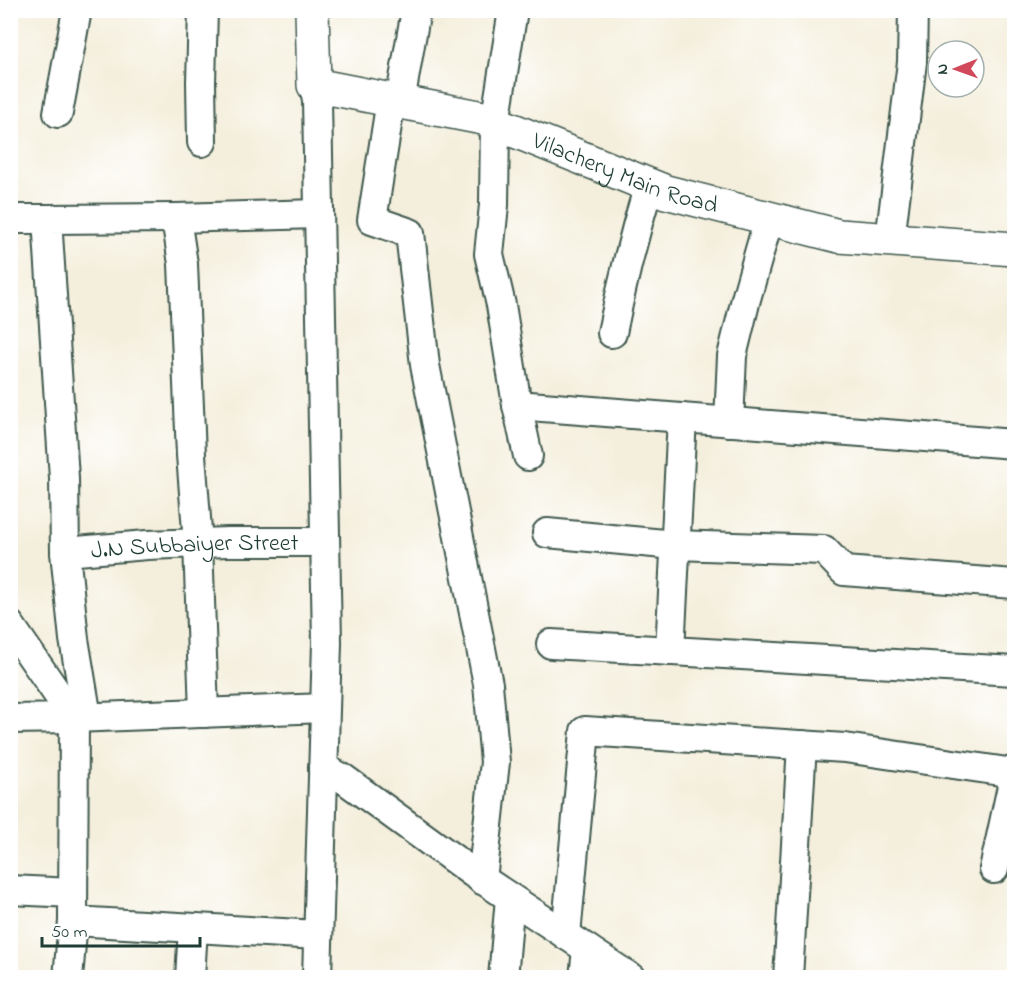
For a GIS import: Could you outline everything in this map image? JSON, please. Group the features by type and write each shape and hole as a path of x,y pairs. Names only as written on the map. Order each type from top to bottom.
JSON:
{"main road":[{"path":"312,10 314,85"},
{"name":"Vilachery Main Road","path":"314,85 483,118 666,192 839,236 1014,249"}],"street":[{"path":"58,113 77,10"},
{"path":"202,142 203,10"},
{"path":"416,10 372,220 410,233 425,365 488,684 495,762 482,879"},
{"path":"513,10 495,123 494,205 489,254 501,304 517,405 528,456"},
{"path":"890,240 912,62 913,10"},
{"path":"314,85 317,100 327,643 317,978"},
{"path":"612,333 623,278 649,185"},
{"path":"10,219 319,214"},
{"path":"176,218 183,264 191,455 198,543 204,713"},
{"path":"729,422 732,356 769,218"},
{"path":"47,219 64,478 65,552 81,717 73,921 68,978"},
{"path":"517,405 1014,444"},
{"path":"670,651 682,418"},
{"path":"547,533 675,545 824,550 844,571 1014,584"},
{"name":"J.N Subbaiyer Street","path":"65,552 198,543 325,542"},
{"path":"10,626 81,717"},
{"path":"551,644 1014,671"},
{"path":"10,719 325,708"},
{"path":"584,978 577,942 585,731 845,748 1014,775 994,869"},
{"path":"788,978 802,745"},
{"path":"323,768 344,779 482,879 632,978"},
{"path":"10,890 73,892"},
{"path":"503,978 510,898"},
{"path":"73,921 318,935"},
{"path":"190,978 192,928"}]}
